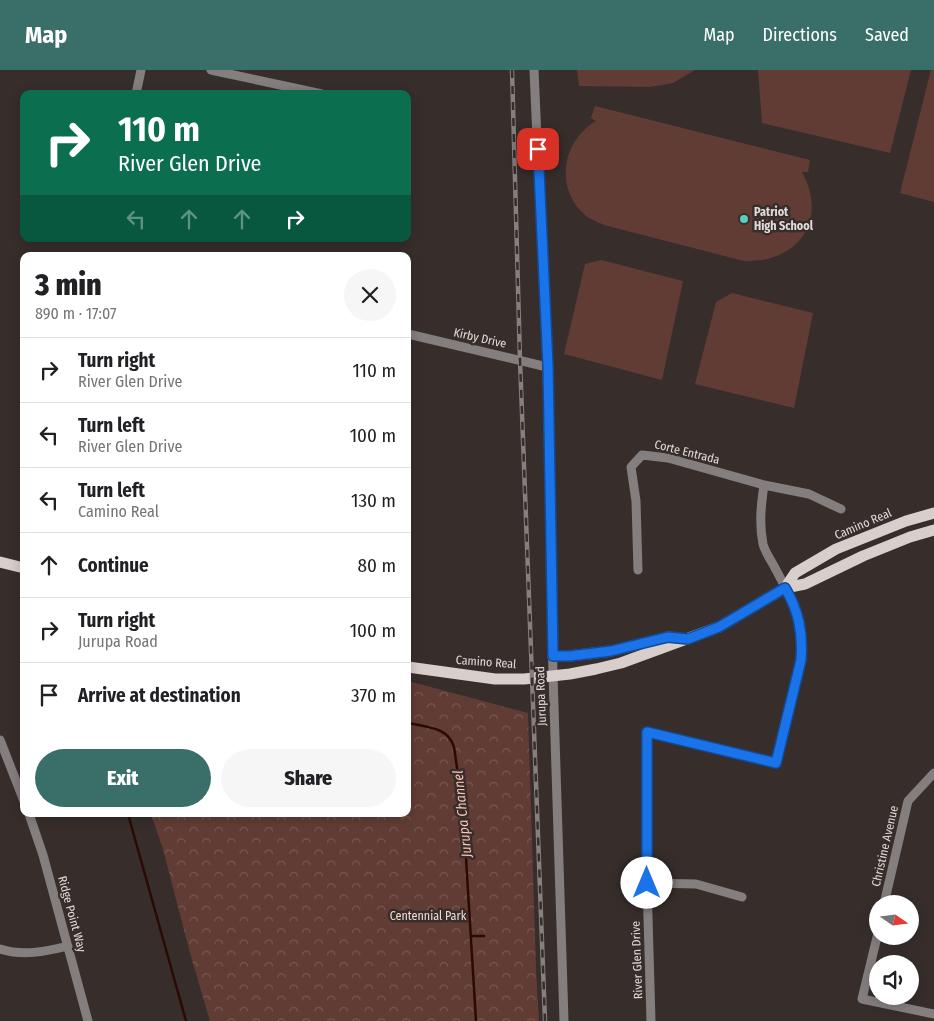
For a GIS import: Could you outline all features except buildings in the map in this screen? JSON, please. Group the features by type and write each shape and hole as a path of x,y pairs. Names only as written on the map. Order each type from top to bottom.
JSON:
{"main road":[{"name":"Camino Real","path":"785,588 795,573 836,549 906,521 934,513"},
{"name":"Camino Real","path":"411,667 495,679 553,675 596,669 621,663 719,627 785,588 805,584 863,556 910,537 934,530"},
{"path":"0,562 20,567"},
{"path":"553,656 611,651 668,637 688,639"}],"street":[{"path":"137,90 141,70"},
{"path":"211,70 304,90"},
{"name":"Jurupa Road","path":"534,70 548,366 553,675 564,1021"},
{"name":"Kirby Drive","path":"411,335 548,366"},
{"name":"Corte Entrada","path":"638,570 636,501 631,467 642,454 668,458 764,485 809,494 841,509"},
{"path":"764,485 760,512 763,546 785,588"},
{"name":"River Glen Drive","path":"651,1021 647,883 647,732 776,763 797,681 802,643 801,627 796,610 785,588"},
{"path":"0,740 20,791"},
{"name":"Christine Avenue","path":"886,895 908,801 934,773"},
{"name":"Ridge Point Way","path":"29,817 43,856 88,1021"},
{"path":"647,883 696,884 742,898"},
{"path":"875,945 862,999 934,1014"},
{"path":"0,950 22,954 68,946"}],"green space":[{"path":"577,70 695,70 673,83 650,87 579,86"},
{"path":"758,70 911,70 890,153 762,123"},
{"path":"931,70 934,70 934,202 900,193"},
{"path":"595,106 810,160 808,172 802,172 809,190 812,207 809,223 803,236 793,247 779,255 763,260 744,261 604,225 588,217 575,203 569,191 566,178 566,164 576,140 585,129 596,121 591,118"},
{"path":"601,260 683,281 662,380 564,354 585,264"},
{"path":"732,293 813,313 794,408 695,384 716,302"},
{"name":"Centennial Park","path":"411,682 528,713 539,1021 210,1021 163,849 152,817 411,817"}],"waterway":[{"name":"Jurupa Channel","path":"411,724 442,732 447,735 454,747 463,809 476,1021"},
{"path":"129,817 186,1021"},
{"name":"Jurupa Channel","path":"471,936 484,936"}],"railway":[{"path":"512,70 520,360 545,1021"}],"place":[{"name":"Patriot High School","path":"744,219"}],"route":[{"path":"538,149 548,366 553,656 583,655 611,651 668,637 688,639 719,627 785,588 796,610 801,627 801,660 776,763 647,732 647,883"}]}
